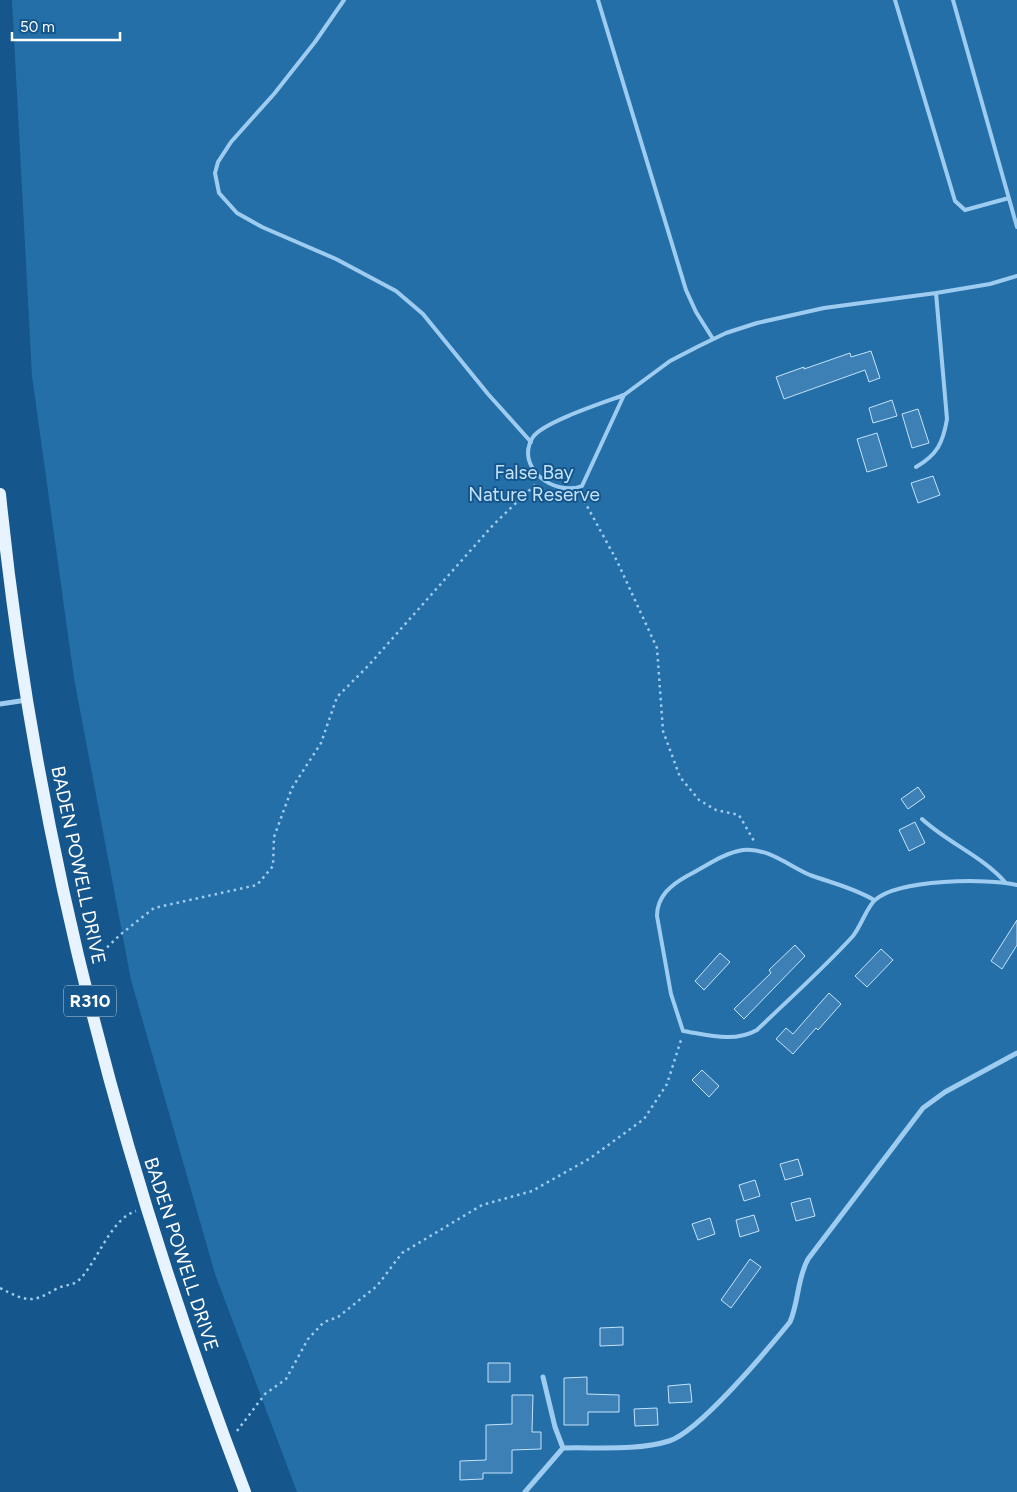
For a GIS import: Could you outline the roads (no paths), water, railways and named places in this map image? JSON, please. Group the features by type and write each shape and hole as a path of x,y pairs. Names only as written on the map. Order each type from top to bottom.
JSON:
{"main road":[{"name":"BADEN POWELL DRIVE","path":"0,494 27,700 55,849 82,971 146,1208 191,1347 245,1492"}],"street":[{"path":"0,704 27,700"},
{"path":"525,1492 563,1448 655,1444 678,1438 698,1425 790,1322 796,1303 798,1281 808,1259 911,1122 932,1101 1017,1054"},
{"path":"543,1378 555,1427 563,1448"}],"lane":[{"path":"344,0 315,42 218,162 215,172 219,192 237,213 262,227 336,259 396,291 423,314 488,394 531,442"},
{"path":"598,0 686,290 696,312 713,339"},
{"path":"896,0 955,201 965,210 1009,198"},
{"path":"953,0 1017,227"},
{"path":"624,395 589,475 582,486 577,488 557,487 540,479 530,461 529,452 531,442 536,434 593,406 624,395 670,361 713,339 757,323 824,308 936,294 990,284 1017,276"},
{"path":"916,466 930,459 936,452 945,432 947,419 936,294"},
{"path":"922,819 951,843 995,871 1005,882"},
{"path":"874,900 862,893 809,874 760,851 743,850 716,860 672,885 658,903 657,916 666,974 683,1031 730,1037 748,1034 757,1030 838,953 857,932 874,900 898,890 918,885 968,881 1005,882 1017,885"}],"park label":[{"name":"False Bay Nature Reserve","path":"534,483"}]}
